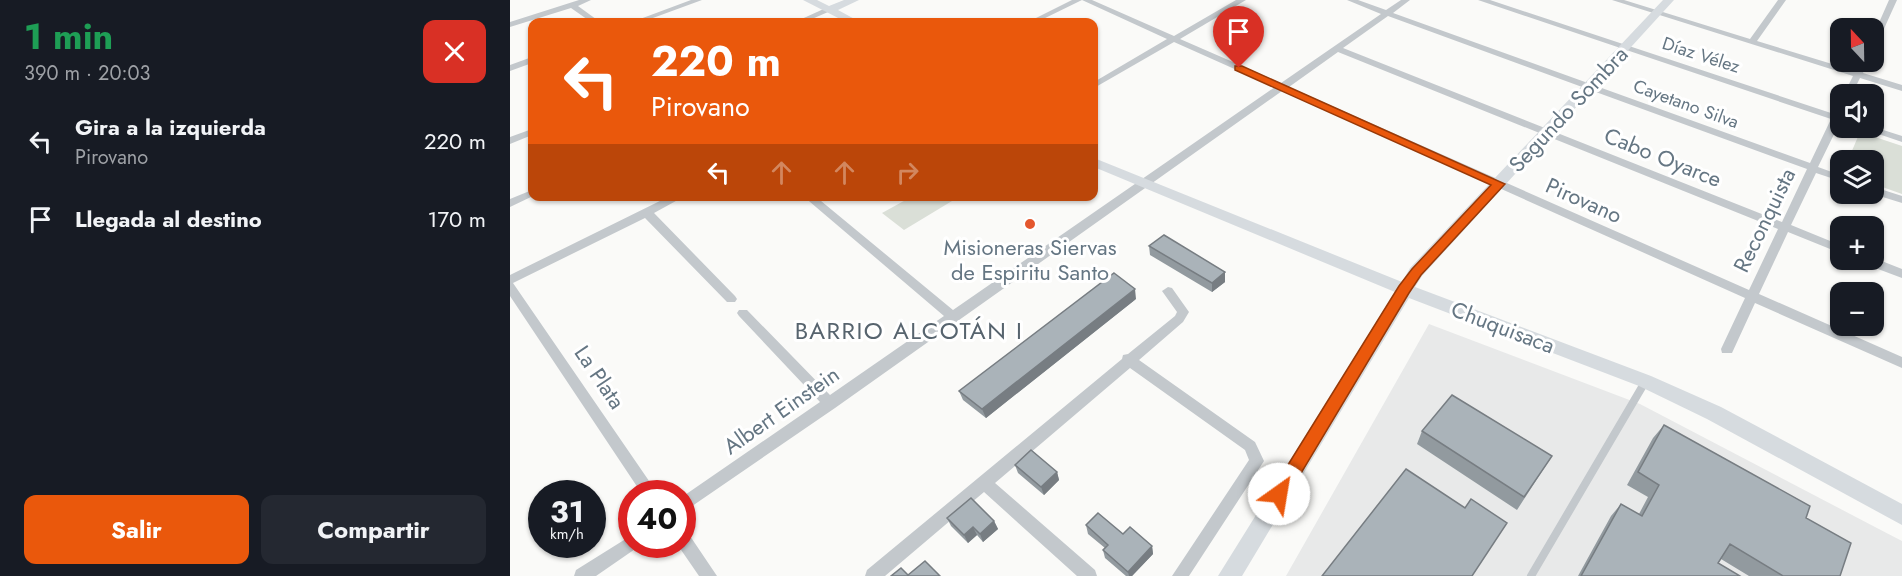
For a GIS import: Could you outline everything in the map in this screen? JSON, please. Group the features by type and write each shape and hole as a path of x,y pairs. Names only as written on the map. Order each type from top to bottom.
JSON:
{"street":[{"path":"532,18 587,0"},
{"path":"647,18 698,0"},
{"path":"808,0 847,18"},
{"path":"809,18 854,0"},
{"path":"1040,18 1078,0"},
{"name":"Pirovano","path":"1086,0 1902,363"},
{"path":"1098,83 1242,0"},
{"name":"Cayetano Silva","path":"1351,0 1830,174"},
{"name":"Albert Einstein","path":"696,496 1406,0"},
{"name":"Díaz Vélez","path":"1482,0 1830,113"},
{"path":"1616,0 1902,88"},
{"name":"Segundo Sombra","path":"1229,576 1416,272 1669,0"},
{"path":"1752,42 1782,0"},
{"path":"1884,20 1893,0"},
{"path":"572,5 590,18"},
{"path":"510,25 528,19"},
{"name":"Cabo Oyarce","path":"1338,49 1830,245"},
{"path":"510,68 528,61"},
{"path":"1853,84 1859,72"},
{"name":"Reconquista","path":"1726,349 1750,295 1830,133"},
{"path":"510,141 528,134"},
{"path":"1884,134 1902,139"},
{"name":"Chuquisaca","path":"1098,164 1144,185 1404,289 1646,381 1714,413 1902,514"},
{"path":"1884,194 1902,200"},
{"path":"510,203 528,195"},
{"path":"510,280 670,201"},
{"path":"813,201 954,317"},
{"path":"647,213 731,299"},
{"path":"1884,267 1902,274"},
{"name":"La Plata","path":"510,287 641,480"},
{"path":"873,576 1183,312 1168,291"},
{"path":"743,313 830,404"},
{"path":"1128,359 1250,446 1256,455 1257,461 1180,576"},
{"path":"983,482 1089,576"},
{"path":"582,576 618,552"},
{"path":"696,558 709,576"}],"lane":[{"path":"1532,576 1646,381"}],"shaded area":[{"path":"1857,138 1878,138 1902,146 1902,194 1884,188 1884,150 1852,150"},
{"path":"904,201 952,201 904,230 882,213"},
{"path":"1429,324 1640,404 1902,541 1902,576 1286,576"}],"building":[{"path":"1164,235 1225,272 1212,283 1149,246"},
{"path":"1114,273 1135,289 982,409 959,391"},
{"path":"1452,395 1552,456 1524,497 1422,431"},
{"path":"1664,425 1810,506 1806,518 1851,543 1840,576 1783,576 1730,544 1718,563 1740,576 1581,576 1621,504 1642,516 1659,485 1638,472"},
{"path":"1031,450 1057,472 1041,487 1015,465"},
{"path":"1406,469 1465,508 1471,499 1507,523 1472,576 1322,576"},
{"path":"971,498 994,521 980,534 973,527 964,535 947,518"},
{"path":"1098,513 1123,534 1130,527 1152,546 1128,572 1103,550 1108,545 1086,525"},
{"path":"925,561 940,576 891,576 901,568 908,575"}],"place":[{"name":"Misioneras Siervas de Espiritu Santo","path":"1030,224"}],"district":[{"name":"BARRIO ALCOTÁN I","path":"909,331"}],"route":[{"path":"1239,68 1499,184 1416,272 1279,494"}]}
